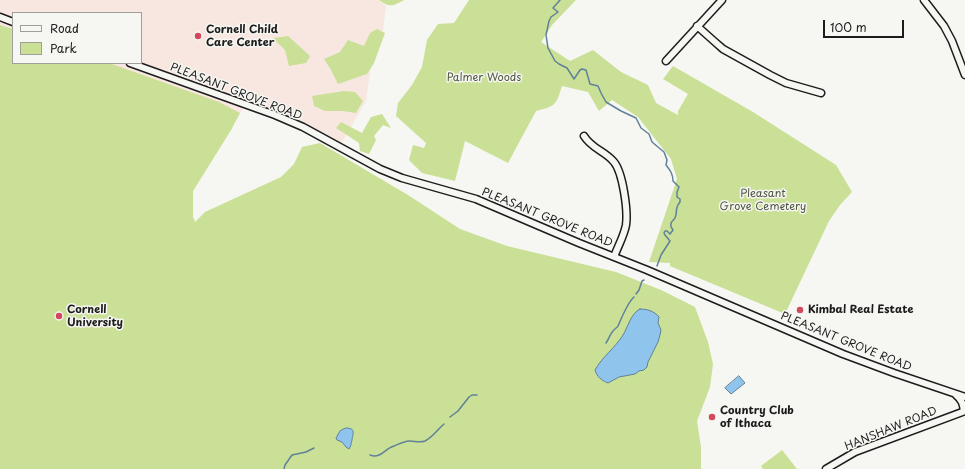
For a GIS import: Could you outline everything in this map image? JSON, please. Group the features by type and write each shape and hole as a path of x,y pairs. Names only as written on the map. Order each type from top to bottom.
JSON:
{"street":[{"path":"666,61 722,0"},
{"path":"924,0 944,26 952,41 965,75"},
{"path":"0,17 12,22"},
{"path":"697,26 723,49 770,75 786,82 821,93"},
{"name":"PLEASANT GROVE ROAD","path":"133,64 275,115 303,127 380,169 402,178 476,199 857,359 965,397"},
{"path":"584,136 588,143 613,161 619,171 625,200 626,222 614,257"},
{"path":"956,395 961,400 965,411"},
{"name":"HANSHAW ROAD","path":"826,469 855,452 965,411"}],"shaded area":[{"name":"Cornell University","path":"0,0 379,0 386,6 383,30 371,65 366,101 341,144 294,119 262,105 247,101 231,130 193,191 193,217 195,222 8,469 0,469"}],"green space":[{"path":"379,0 404,0 397,4 389,5"},
{"path":"469,0 576,0 552,25 541,42 570,61 593,50 621,72 648,85 656,103 678,115 678,111 688,94 663,79 673,66 753,112 836,165 852,192 840,205 829,221 785,314 670,266 670,263 649,262 677,179 671,159 638,117 612,100 599,111 588,92 562,86 554,104 548,108 536,111 508,163 465,141 455,181 422,173 409,160 413,145 424,148 426,143 396,116 398,103 412,85 422,67 427,40 438,24 454,23"},
{"path":"0,25 12,29 12,64 112,64 219,102 240,113 193,191 193,217 195,222 205,212 281,177 294,164 302,147 320,143 408,195 460,229 507,246 616,272 661,290 695,307 708,342 713,364 710,387 697,421 701,447 701,469 0,469"},
{"path":"377,29 385,33 374,63 367,74 338,84 324,59 340,52 348,40 364,46 370,33"},
{"path":"288,36 310,56 306,63 289,66 285,50 273,38"},
{"path":"344,91 355,92 363,101 356,113 325,111 314,106 312,96"},
{"path":"382,114 391,128 383,125 374,136 376,140 369,154 360,151 359,143 336,128 341,122 362,133 371,117"},
{"path":"782,450 797,469 763,469 761,466"}],"water":[{"path":"640,309 645,309 655,313 659,317 658,323 661,330 658,342 647,367 635,374 619,377 608,383 603,381 597,375 595,370 620,340 632,317"},
{"path":"739,376 745,383 731,394 725,388"},
{"path":"346,428 353,430 349,449 336,438 340,431"}],"waterway":[{"path":"560,0 553,8 558,12 551,17 546,35 548,48 555,61 567,68 574,79 580,70 586,70 590,84 598,86 606,102 636,118 641,128 649,134 652,142 664,152 667,160 666,165 671,172 673,181 679,187 677,197 680,199 680,202 677,207 675,218 671,223 673,230 670,234 667,231 664,233 670,241 661,255 657,266"},
{"path":"636,294 642,281 644,280"},
{"path":"606,343 612,332 618,326 627,307 634,297"},
{"path":"450,417 458,411 469,397 472,395 477,395"},
{"path":"370,455 380,455 391,447 409,441 425,441 444,424"},
{"path":"284,469 292,455 306,452 314,448"}],"place":[{"name":"Cornell Child Care Center","path":"198,36"},
{"name":"Kimbal Real Estate","path":"800,310"},
{"name":"Cornell University","path":"59,316"},
{"name":"Country Club of Ithaca","path":"712,417"}],"park label":[{"name":"Palmer Woods","path":"484,78"},
{"name":"Pleasant Grove Cemetery","path":"763,200"}]}
